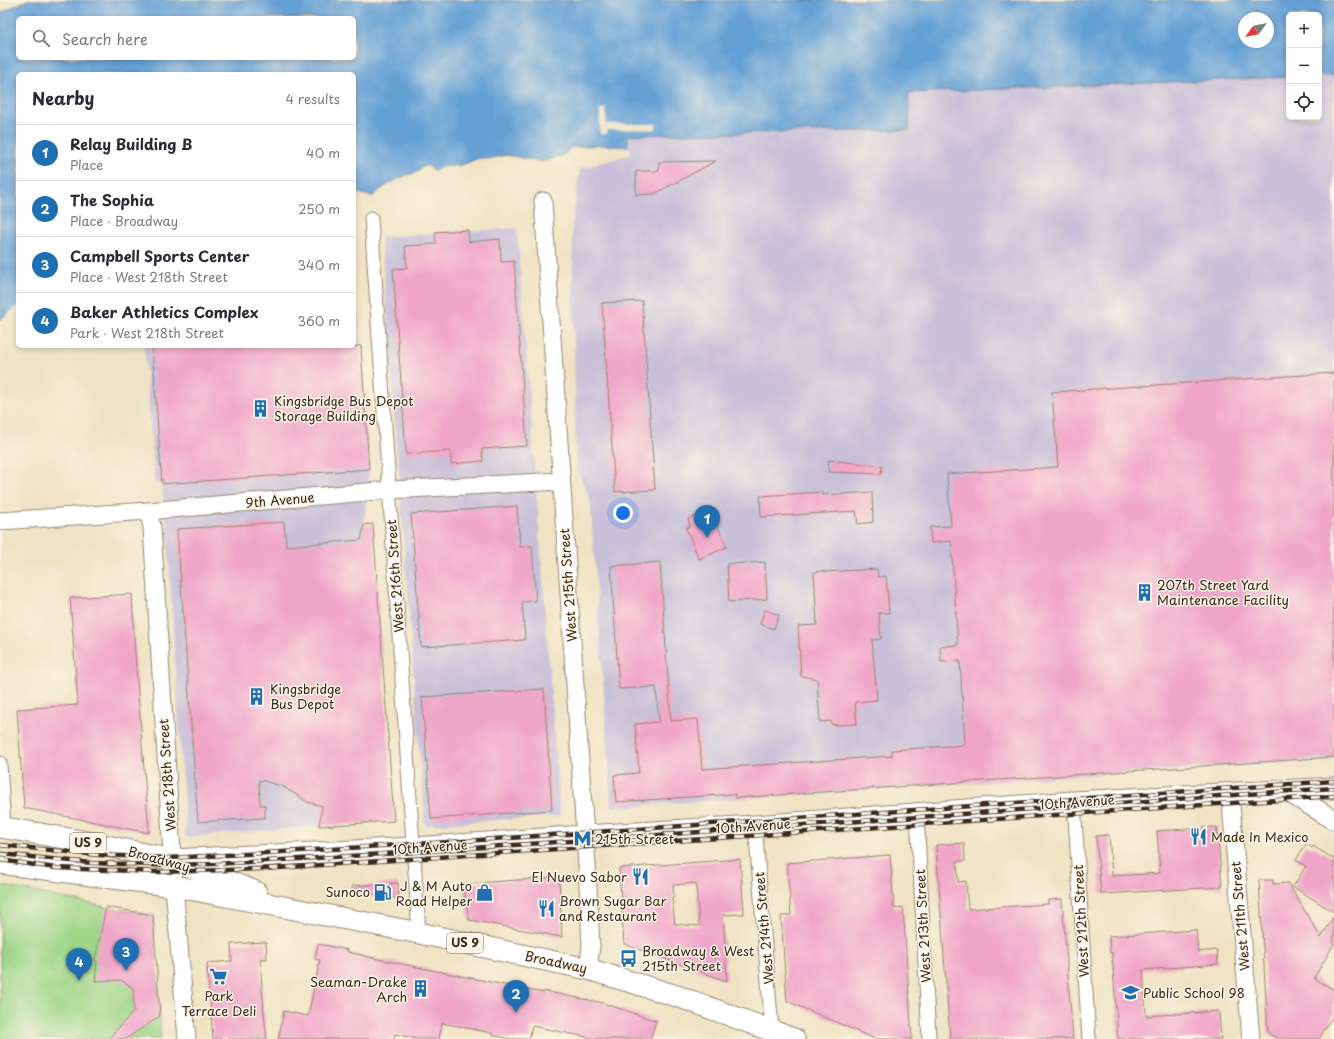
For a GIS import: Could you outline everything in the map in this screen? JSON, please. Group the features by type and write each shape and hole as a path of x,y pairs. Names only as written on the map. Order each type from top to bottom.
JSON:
{"main road":[{"name":"10th Avenue","path":"173,860 414,848 755,826 1074,802 1334,788"},
{"path":"1285,790 1334,820"},
{"name":"Broadway","path":"2,827 173,860 311,913"},
{"name":"Broadway","path":"0,863 174,886 588,969 673,995 794,1039"}],"street":[{"name":"West 215th Street","path":"543,201 585,836 591,946 588,969"},
{"name":"West 216th Street","path":"371,218 419,934"},
{"name":"9th Avenue","path":"0,521 148,511 389,490 561,481"},
{"name":"West 218th Street","path":"148,511 152,532 174,886 187,1039"},
{"path":"0,763 2,827"},
{"name":"West 211th Street","path":"1230,793 1251,1039"},
{"name":"West 212th Street","path":"1074,802 1088,1039"},
{"name":"West 213th Street","path":"917,814 929,1039"},
{"name":"West 214th Street","path":"755,826 772,1030"}],"shaded area":[{"path":"1334,75 1334,759 612,807 590,499 576,467 572,224 580,169 631,154 628,146 627,135 910,129 907,93 1286,77 1286,120 1322,120 1322,76"},
{"path":"517,228 560,816 425,825 381,237"},
{"name":"Kingsbridge Bus Depot","path":"356,308 358,308 369,469 364,525 319,826 186,837 167,531 162,484 155,484 144,348 356,348"}],"green space":[{"path":"0,885 153,915 161,1039 0,1039"}],"water":[{"path":"27,0 1334,0 1334,75 1322,76 1322,12 1286,12 1286,77 908,93 910,130 628,135 628,146 622,147 602,145 573,147 570,148 565,154 544,162 506,155 488,159 479,158 462,165 441,167 434,170 431,169 430,166 425,166 416,173 406,175 392,182 373,196 356,192 356,72 16,72 16,307 0,320 0,13"}],"pier":[{"path":"600,109 606,109 606,124 656,124 656,129 607,130 607,134 600,134"}],"building":[{"path":"716,161 654,194 636,195 636,171 659,171 659,162"},
{"path":"468,230 469,242 500,239 501,262 514,261 527,446 482,449 483,461 451,464 451,451 406,454 393,269 407,268 405,246 436,244 435,232"},
{"path":"642,301 655,490 615,492 602,303"},
{"name":"Kingsbridge Bus Depot Storage Building","path":"356,346 361,346 369,469 162,484 152,348 356,348"},
{"name":"207th Street Yard Maintenance Facility","path":"1334,373 1334,757 735,798 735,794 616,802 614,775 639,773 635,724 659,722 656,687 619,689 611,566 660,562 671,721 698,719 702,769 892,756 892,750 965,745 960,661 941,662 940,646 958,645 951,541 931,543 930,527 951,526 947,474 1058,467 1052,392"},
{"path":"829,460 882,466 881,474 828,472"},
{"path":"822,492 822,495 872,492 873,522 858,524 856,511 761,517 760,496"},
{"path":"517,506 520,547 532,546 536,601 522,602 525,640 421,647 411,514"},
{"path":"701,514 704,520 713,516 727,547 699,559 686,528 690,526 688,519"},
{"name":"Kingsbridge Bus Depot","path":"284,522 286,546 361,540 364,525 373,524 394,821 319,826 322,806 308,802 282,786 259,780 260,805 265,805 265,818 198,822 177,529"},
{"path":"765,562 767,599 729,602 727,564"},
{"path":"877,569 878,577 886,576 889,613 879,613 881,639 872,640 877,700 855,702 857,724 838,725 831,724 831,721 820,722 817,679 801,676 798,626 817,625 814,572"},
{"path":"132,594 135,654 149,833 24,808 17,709 78,705 70,598"},
{"path":"765,610 779,615 774,629 760,624"},
{"path":"544,689 552,810 431,819 422,697"},
{"path":"1217,827 1222,887 1101,894 1096,836 1109,835 1112,876 1147,874 1160,873 1157,831"},
{"path":"964,843 965,861 957,861 958,882 966,881 968,909 1048,904 1048,900 1062,899 1073,1039 950,1039 936,845"},
{"path":"1306,844 1312,848 1313,846 1334,859 1334,912 1293,887 1306,866 1296,860"},
{"path":"890,855 894,908 903,907 912,1039 875,1039 787,1001 781,916 791,915 787,863"},
{"path":"740,859 744,914 723,915 727,981 624,944 619,868","holes":["696,883 699,926 675,924 672,897 674,897 673,885"]},
{"path":"559,877 562,937 469,920 463,884"},
{"path":"1259,880 1273,880 1273,884 1288,883 1321,938 1334,916 1334,944 1314,978 1334,990 1334,1014 1319,1039 1278,1039 1268,1033"},
{"path":"398,883 399,899 352,890 352,886"},
{"path":"106,907 153,915 160,1016 126,1039 108,1039 134,1011 133,988 121,980 95,981 97,961 95,960"},
{"name":"Public School 98","path":"1196,930 1198,952 1217,950 1218,964 1143,970 1146,1016 1219,1011 1221,1039 1118,1039 1112,953 1110,953 1109,936"},
{"path":"266,942 267,959 260,959 267,1039 213,1039 207,963 232,961 231,944"},
{"path":"318,944 348,950 348,952 378,959 544,993 544,991 603,1003 656,1021 650,1039 596,1039 532,1026 529,1039 511,1039 492,1035 492,1033 442,1023 439,1039 417,1039 395,1034 394,1039 278,1039 284,1011 308,1016 320,960 315,959"}],"railway":[{"path":"0,845 99,855 167,858 465,841 1334,781"},
{"path":"0,854 92,863 158,865 215,864 400,853 1334,788"},
{"path":"0,860 56,868 159,872 263,869 1334,796"}],"place":[{"name":"Kingsbridge Bus Depot Storage Building","path":"261,408"},
{"name":"Relay Building B","path":"707,538"},
{"name":"207th Street Yard Maintenance Facility","path":"1144,592"},
{"name":"Kingsbridge Bus Depot","path":"257,696"},
{"name":"Made In Mexico","path":"1198,837"},
{"name":"215th Street","path":"582,839"},
{"name":"El Nuevo Sabor","path":"640,877"},
{"name":"Sunoco","path":"383,892"},
{"name":"J & M Auto Road Helper","path":"485,893"},
{"name":"Brown Sugar Bar and Restaurant","path":"546,908"},
{"name":"Broadway & West 215th Street","path":"629,958"},
{"name":"Campbell Sports Center","path":"126,971"},
{"name":"Park Terrace Deli","path":"219,977"},
{"name":"Baker Athletics Complex","path":"79,981"},
{"name":"Seaman-Drake Arch","path":"420,989"},
{"name":"Public School 98","path":"1130,993"},
{"name":"The Sophia","path":"516,1013"}]}
